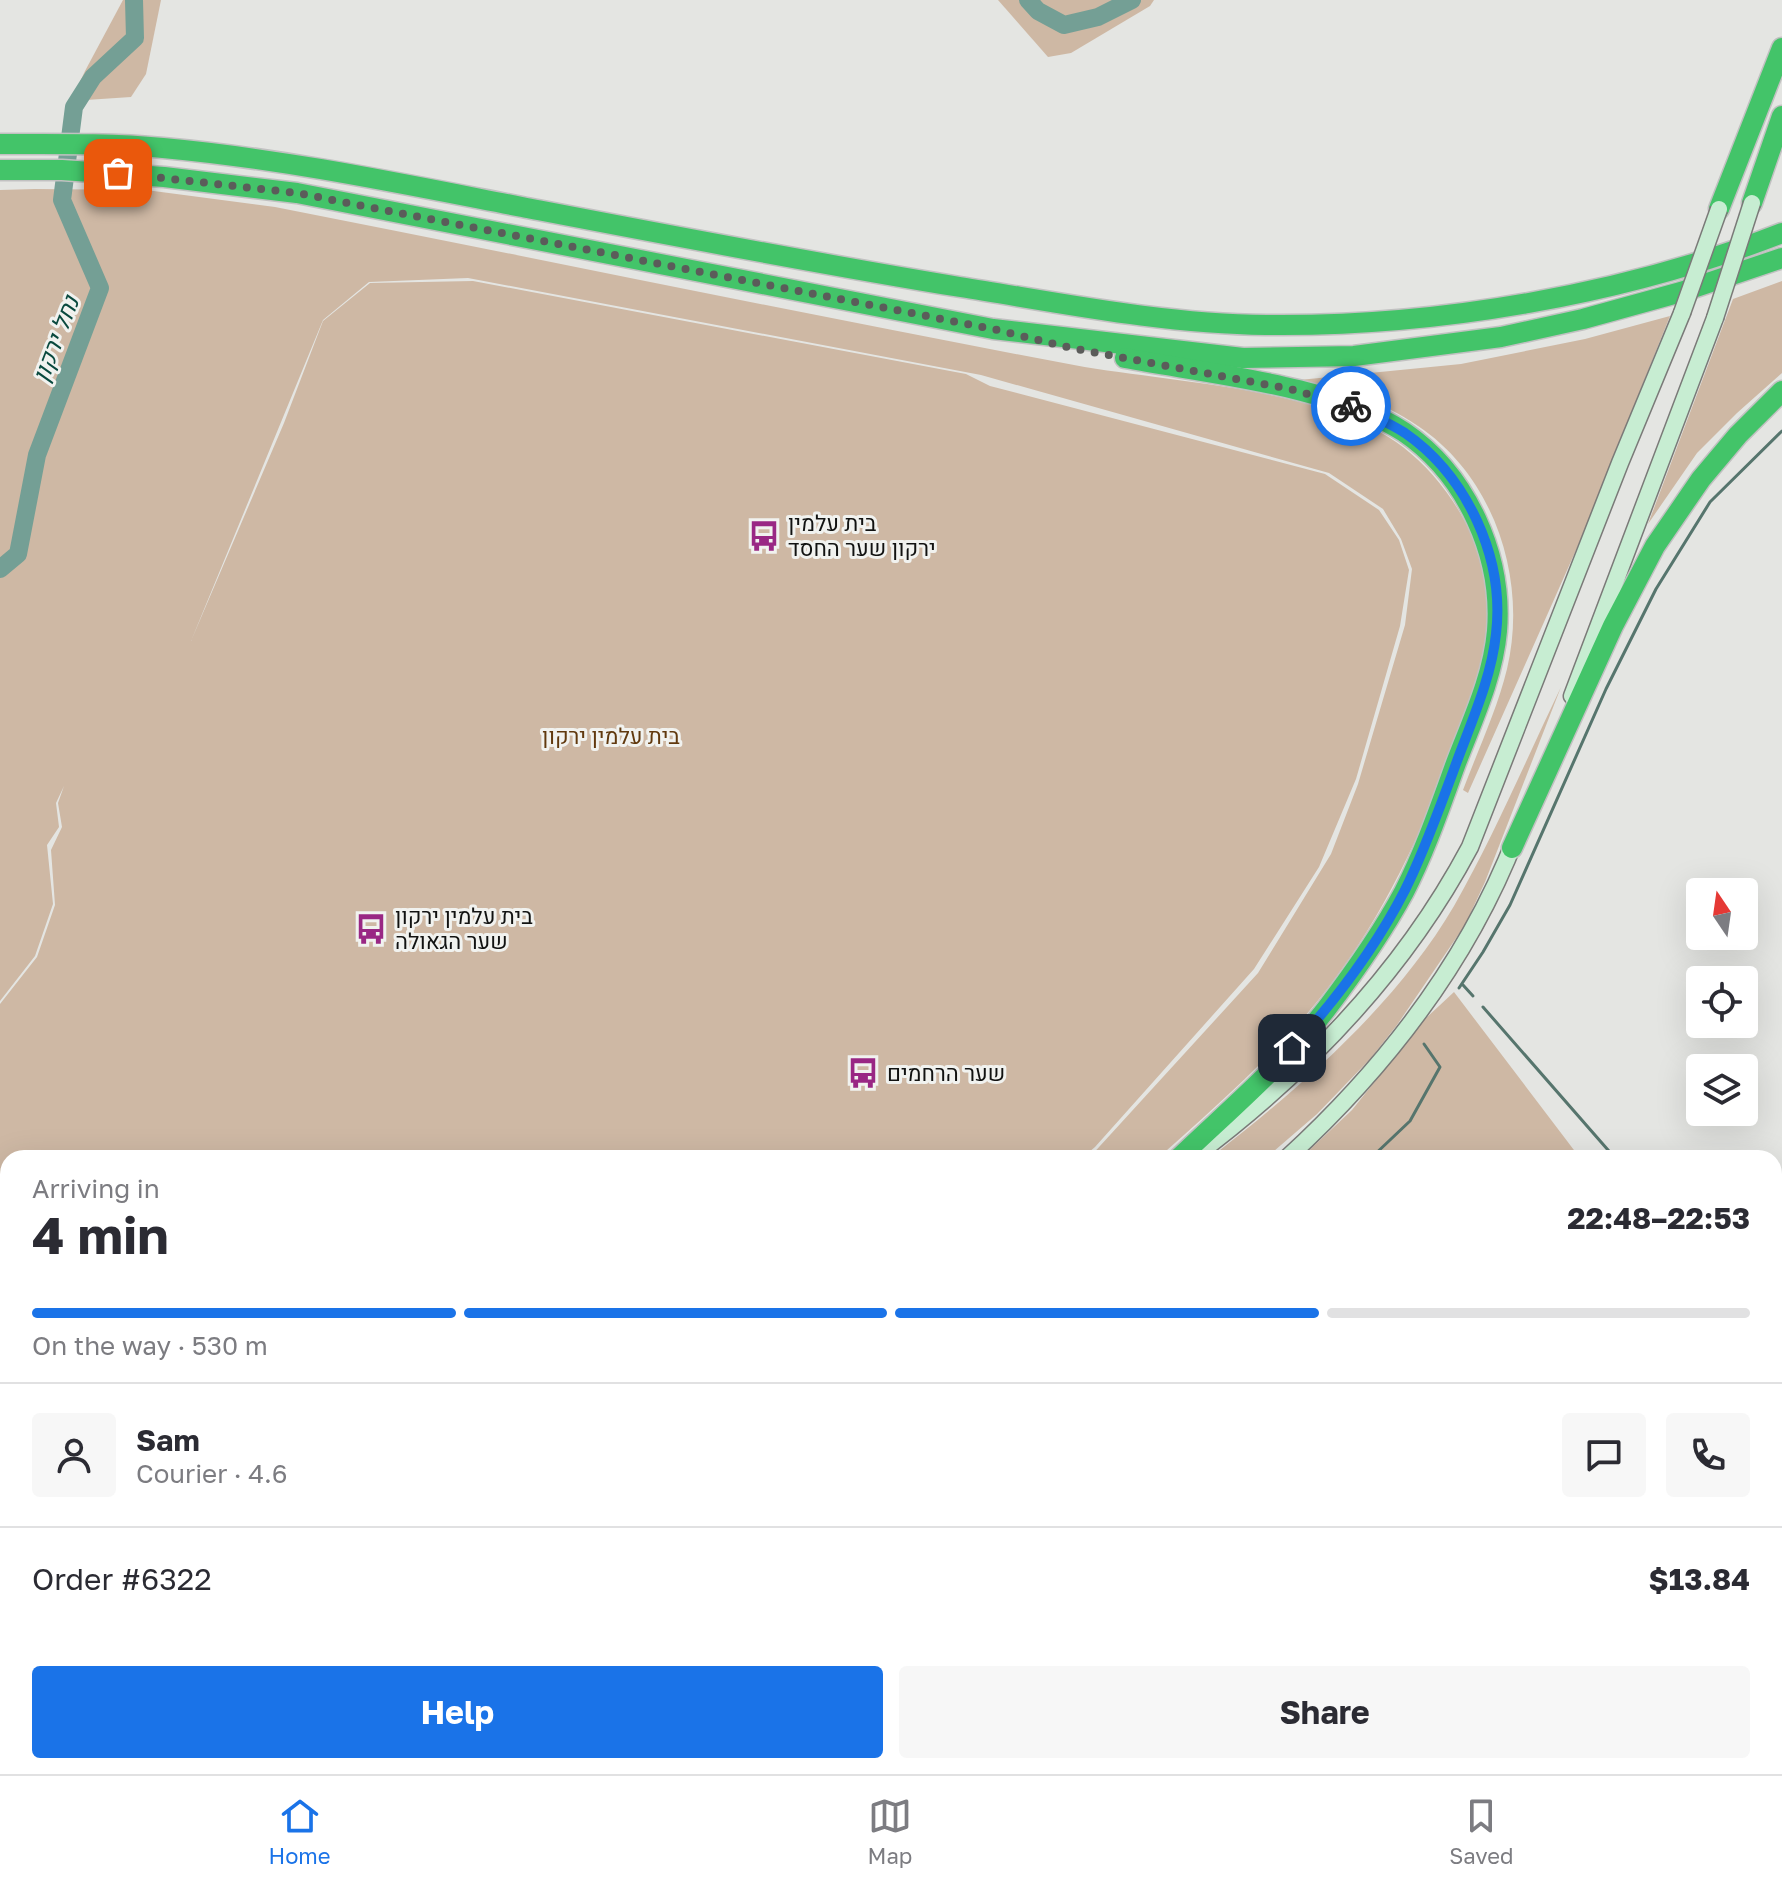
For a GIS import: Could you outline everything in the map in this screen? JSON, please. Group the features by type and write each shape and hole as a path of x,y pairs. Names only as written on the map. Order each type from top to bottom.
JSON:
{"highway":[{"path":"1719,209 1782,48"},
{"path":"1752,203 1782,116"},
{"path":"0,144 162,147 276,162 820,264 1081,307 1194,321 1315,325 1413,319 1547,299 1687,264 1782,233"},
{"path":"0,170 164,177 297,193 1313,394 1375,416 1407,435 1442,467 1461,492 1478,523 1493,570 1497,624 1489,671 1430,835 1405,890 1378,935 1314,1023 1187,1150"},
{"path":"1687,264 1782,220"},
{"path":"993,329 1206,355 1281,358 1354,356 1501,337 1572,321 1681,292 1782,258"},
{"path":"1512,848 1613,626 1655,546 1701,479 1738,435 1782,391"}],"main road":[{"path":"1295,1150 1356,1091 1408,1026 1473,928 1512,848 1715,318 1752,203"},
{"path":"1202,1150 1281,1086 1348,1020 1403,955 1456,873 1470,847 1682,313 1719,209"}],"green space":[{"path":"123,0 161,0 146,74 131,97 71,101 85,71"},
{"path":"998,0 1154,0 1150,6 1071,53 1048,57"},
{"name":"בית עלמין ירקון","path":"0,190 146,190 275,207 1074,365 1246,390 1332,411 1370,427 1419,461 1462,515 1480,557 1488,601 1484,646 1473,691 1450,757 1402,868 1363,938 1316,1003 1240,1084 1167,1150 1096,1150 1258,973 1331,854 1358,784 1405,625 1412,569 1401,539 1383,509 1329,473 981,375 468,278 369,282 323,320 191,641 284,423 323,321 370,283 473,281 966,374 990,386 1325,474 1379,510 1399,540 1409,570 1400,626 1356,779 1319,867 1254,969 1091,1150 0,1150 0,1004 37,957 55,905 51,850 62,827 58,803 64,786 56,803 59,827 47,845 53,904 35,956 0,1001"},
{"path":"1782,281 1782,373 1697,453 1648,524 1733,299"},
{"path":"1670,316 1580,541 1468,793 1463,790 1498,700 1512,635 1513,601 1508,567 1486,502 1445,447 1418,426 1361,397 1299,380 1461,364 1585,339"},
{"path":"1561,687 1485,882 1465,925 1397,1025 1371,1058 1317,1114 1275,1150 1220,1150 1344,1043 1404,977 1454,906"},
{"path":"1454,992 1574,1150 1310,1150 1352,1110 1425,1019"}],"waterway":[{"name":"נחל ירקון","path":"0,569 18,554 37,455 100,288 62,200 74,107 93,77 135,38 134,0"},
{"name":"נחל ירקון","path":"1028,0 1038,11 1064,25 1098,17 1132,0"},
{"path":"1459,988 1510,905 1606,689 1656,589 1710,502 1782,431"},
{"path":"1463,985 1473,996"},
{"path":"1483,1007 1608,1150"},
{"path":"1379,1150 1410,1121 1440,1067 1424,1044"}],"way so far":[{"path":"118,173 297,193 1290,389 1351,406"}],"place":[{"name":"בית עלמין ירקון שער החסד","path":"764,536"},
{"name":"בית עלמין ירקון שער הגאולה","path":"371,929"},
{"name":"שער הרחמים","path":"863,1073"}],"route":[{"path":"1292,1048 1328,1007 1405,890 1430,835 1481,696 1497,632 1493,570 1484,537 1461,492 1432,456 1407,435 1351,406"}]}
